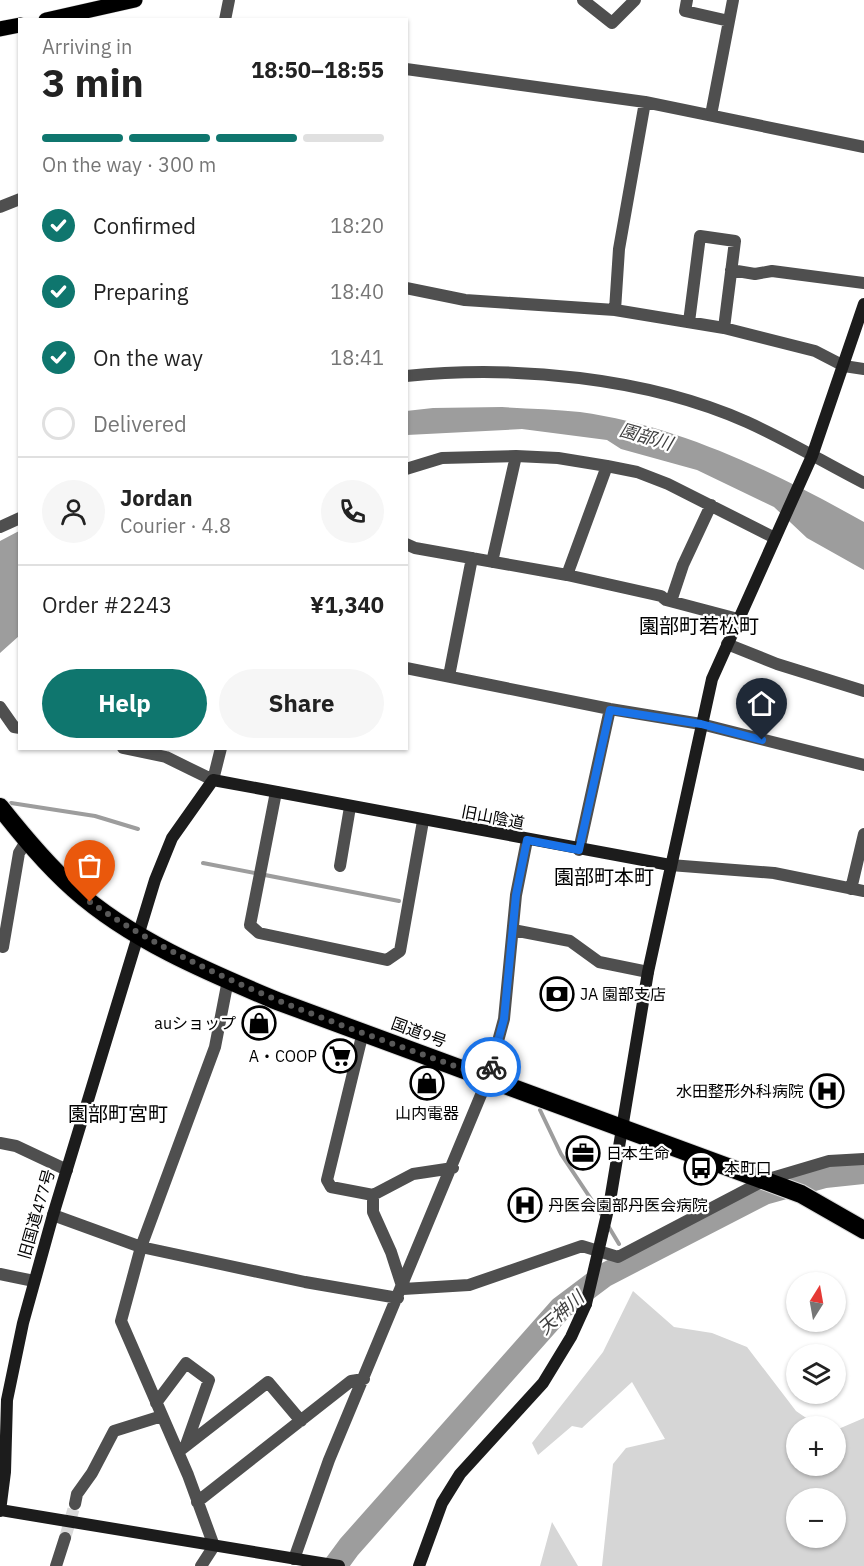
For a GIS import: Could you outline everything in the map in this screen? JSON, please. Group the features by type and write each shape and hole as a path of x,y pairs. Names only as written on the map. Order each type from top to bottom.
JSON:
{"highway":[{"name":"国道9号","path":"0,807 27,840 74,889 140,934 228,980 801,1194 864,1230"}],"main road":[{"path":"55,18 135,0"},
{"path":"0,29 18,25"}],"street":[{"path":"225,18 229,0"},
{"path":"583,0 612,23 635,0"},
{"path":"687,0 685,11 729,21"},
{"path":"711,115 733,0"},
{"path":"408,69 645,102 864,147"},
{"path":"615,310 619,249 645,102"},
{"path":"0,207 18,200"},
{"path":"689,322 700,236 735,241 724,328"},
{"path":"731,270 755,274 772,271 864,283"},
{"path":"408,288 465,300 615,310 724,328 815,351 844,366 864,369"},
{"path":"419,1566 429,1532 448,1494 485,1445 543,1383 571,1337 586,1304 610,1202 648,972 712,679 810,459 864,304"},
{"path":"408,376 508,371 612,383 714,410 746,422 810,459 864,483"},
{"path":"408,468 442,458 516,456 558,458 608,466 637,472 777,534"},
{"path":"492,562 516,456"},
{"path":"567,575 608,466"},
{"path":"671,601 683,565 711,505"},
{"path":"0,527 18,519"},
{"path":"408,545 567,575 661,596 671,601 738,619"},
{"path":"448,676 472,558"},
{"path":"727,644 777,664 864,691"},
{"path":"408,668 610,710 701,724 864,765"},
{"path":"0,707 14,727 18,728"},
{"path":"579,850 610,710"},
{"name":"旧山陰道","path":"134,750 166,756 213,780 350,807 670,866 774,873 864,891"},
{"path":"213,780 220,750"},
{"name":"旧国道477号","path":"0,1510 5,1472 4,1399 53,1215 155,880 172,838 213,780"},
{"path":"276,792 250,925 259,933 387,960 400,951 423,820"},
{"path":"340,866 350,807"},
{"path":"851,889 864,834"},
{"path":"0,946 3,947 19,853 27,840"},
{"path":"294,1559 329,1460 453,1168 488,1078 504,1019 516,895 527,840"},
{"path":"513,930 570,941 599,962 648,972"},
{"path":"214,1546 197,1502 182,1449 162,1416 121,1321 141,1247 215,1047 228,980"},
{"path":"363,1032 327,1180 331,1187 373,1195 413,1174 453,1168"},
{"path":"0,1143 16,1146 67,1170"},
{"path":"53,1215 141,1247 305,1282 400,1294 469,1285 582,1246 618,1257 769,1182 829,1161 864,1159"},
{"path":"373,1195 374,1212 391,1252 400,1294"},
{"path":"0,1274 34,1281"},
{"path":"156,1402 186,1363 209,1380 182,1449"},
{"path":"197,1502 351,1381 364,1379"},
{"path":"182,1449 268,1382 301,1421"},
{"path":"75,1504 77,1494 92,1473 114,1431 162,1416"},
{"path":"0,1510 336,1566"},
{"path":"56,1566 65,1538"},
{"path":"201,1566 214,1546"}],"shaded area":[{"path":"633,1291 674,1327 712,1333 747,1347 786,1398 786,1404 791,1404 803,1416 786,1416 786,1476 846,1476 846,1426 864,1418 864,1566 602,1566 613,1464 626,1448 665,1439 632,1382 582,1428 572,1426 538,1455 532,1443 603,1352"},
{"path":"552,1522 578,1566 540,1566"}],"water":[{"name":"園部川","path":"502,407 580,412 655,428 691,440 762,469 864,522 864,570 807,538 774,507 697,470 621,449 607,440 522,429 408,435 408,411"},
{"path":"18,532 18,637 0,653 0,541"}],"waterway":[{"path":"11,803 95,816 138,829"},
{"path":"203,863 399,901"},
{"path":"540,1110 561,1154 603,1217"},
{"name":"天神川","path":"335,1566 349,1547 561,1308 605,1275 764,1193 825,1176 864,1172"},
{"path":"607,1224 619,1244"}],"tunnel":[{"path":"65,1538 75,1504"}],"way so far":[{"path":"90,902 140,934 196,965 277,1001 488,1078 491,1067"}],"place":[{"name":"JA 園部支店","path":"557,994"},
{"name":"auショップ","path":"259,1023"},
{"name":"A・COOP","path":"340,1056"},
{"name":"山内電器","path":"427,1083"},
{"name":"水田整形外科病院","path":"827,1091"},
{"name":"日本生命","path":"583,1153"},
{"name":"本町口","path":"701,1168"},
{"name":"丹医会園部丹医会病院","path":"525,1205"}],"district":[{"name":"園部町若松町","path":"699,626"},
{"name":"園部町本町","path":"604,877"},
{"name":"園部町宮町","path":"118,1114"}],"route":[{"path":"491,1067 504,1019 516,895 527,840 579,850 610,710 701,724 762,740"}]}
